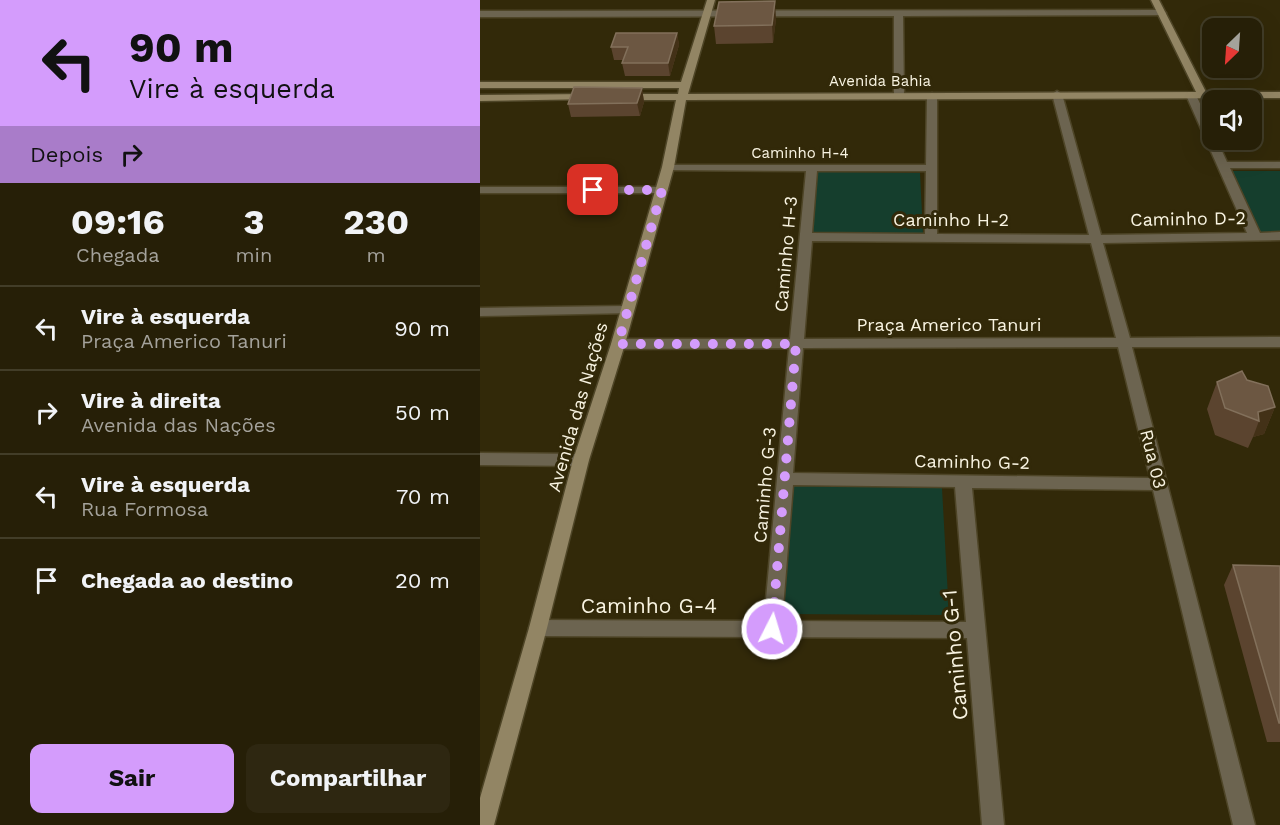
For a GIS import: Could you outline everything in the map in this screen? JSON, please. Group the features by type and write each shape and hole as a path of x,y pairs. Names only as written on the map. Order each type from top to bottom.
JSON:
{"street":[{"name":"Avenida das Nações","path":"483,825 538,628 580,460 618,344 662,190 684,90 711,0"},
{"path":"1155,0 1197,95 1222,165 1255,236"},
{"path":"480,14 1162,13"},
{"path":"898,14 899,96"},
{"name":"Avenida Bahia","path":"480,85 899,96 1280,94"},
{"name":"Avenida Bahia","path":"613,97 684,90"},
{"name":"Rua 03","path":"1057,94 1124,343 1244,825"},
{"path":"931,239 932,96"},
{"path":"480,98 602,97"},
{"path":"1222,165 1280,165"},
{"name":"Caminho H-4","path":"668,167 932,168"},
{"name":"Caminho H-3","path":"796,344 812,168"},
{"path":"480,190 662,190"},
{"name":"Caminho D-2","path":"1096,239 1280,236"},
{"name":"Caminho H-2","path":"806,237 1096,239"},
{"path":"480,312 626,310"},
{"name":"Praça Americo Tanuri","path":"618,344 1280,342"},
{"name":"Caminho G-3","path":"772,629 796,344"},
{"path":"480,459 580,460"},
{"name":"Caminho G-2","path":"785,479 1159,484"},
{"name":"Caminho G-1","path":"963,482 993,825"},
{"name":"Caminho G-4","path":"538,628 976,630"}],"green space":[{"path":"1229,171 1280,171 1280,233 1257,233"},
{"path":"818,172 920,173 923,234 812,234"},
{"path":"792,486 942,488 949,615 780,614"}],"building":[{"path":"775,1 772,25 714,26 719,2"},
{"path":"616,33 677,33 668,63 622,63 628,47 611,47"},
{"path":"574,87 642,88 637,103 568,104"},
{"path":"1242,371 1247,380 1268,386 1275,407 1258,412 1259,421 1225,408 1217,382"},
{"path":"1233,565 1280,566 1280,723 1279,723"}],"route":[{"path":"593,190 662,190 618,344 796,344 772,629"}]}
